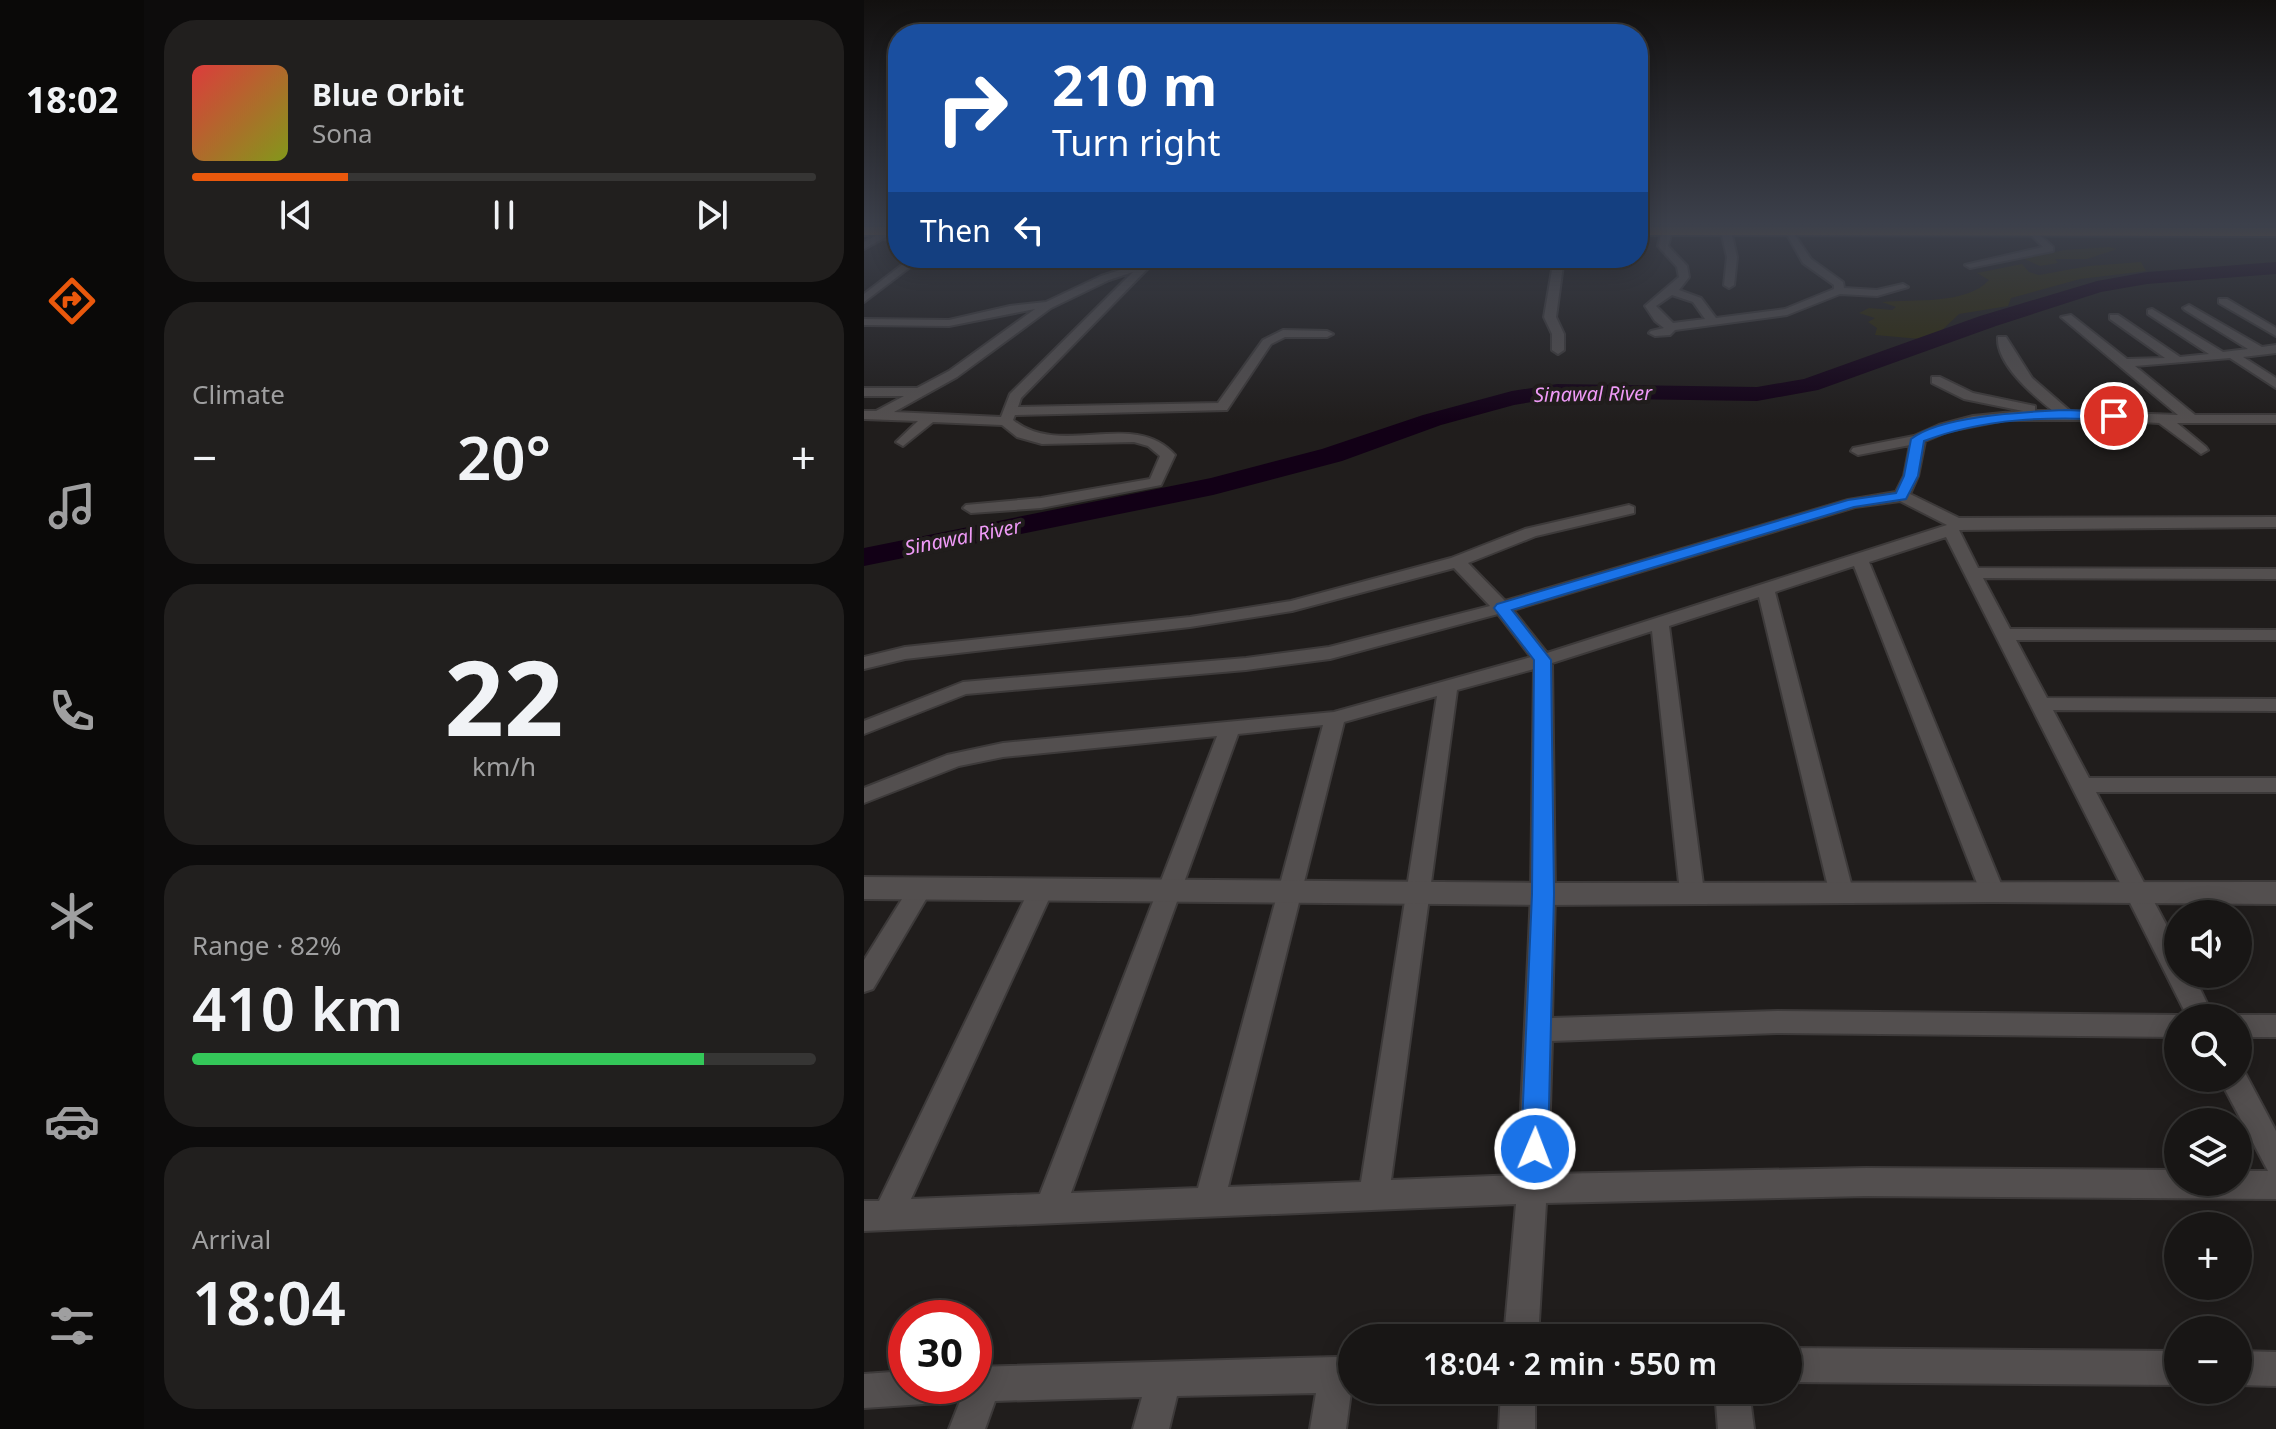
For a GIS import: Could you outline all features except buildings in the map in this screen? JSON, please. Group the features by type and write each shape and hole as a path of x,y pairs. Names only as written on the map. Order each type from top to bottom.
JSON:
{"street":[{"path":"879,415 953,374 1047,306 1081,290"},
{"path":"971,508 1055,502 1156,482 1168,455 1160,444 1142,439 1052,441 1014,431 1007,416 1015,397 1122,290"},
{"path":"1554,290 1550,317 1558,334 1558,350"},
{"path":"1713,322 1697,300 1674,292 1654,300 1650,306 1659,319 1671,327 1713,322 1787,312 1839,291 1877,293 1891,290"},
{"path":"2223,301 2276,333"},
{"path":"864,322 949,323 1010,309 1047,306"},
{"path":"2189,308 2260,351"},
{"path":"2152,312 2276,384"},
{"path":"2067,317 2192,420"},
{"path":"2114,317 2178,361"},
{"path":"2262,325 2276,322"},
{"path":"1655,333 1666,333 1671,327"},
{"path":"864,415 929,418 1222,407 1267,342 1283,333 1327,334"},
{"path":"2002,339 2011,361 2022,375 2036,391 2065,413"},
{"path":"2124,363 2178,361 2276,349"},
{"path":"1936,380 1969,396 2045,414"},
{"path":"864,392 921,392"},
{"path":"1858,451 1918,439 1970,423 2045,414 2192,420 2276,419"},
{"path":"903,442 929,418"},
{"path":"2163,419 2201,450"},
{"path":"1902,496 1911,476 1918,439"},
{"path":"864,728 963,688 1296,659 1356,647 1502,608 1853,503 1902,496 1953,526 1972,573 2164,942"},
{"path":"864,663 905,653 1190,622 1292,606 1457,562 1531,532 1629,510"},
{"path":"864,796 954,760 992,752 1335,718 1543,660 1860,561 1953,526 2276,522"},
{"path":"1860,561 1992,891"},
{"path":"1457,562 1502,608 1543,660 1543,894 1533,1189 1522,1324"},
{"path":"1972,573 2276,574"},
{"path":"1766,589 1841,891"},
{"path":"1660,622 1692,892"},
{"path":"2004,634 2276,635"},
{"path":"1374,1195 1448,687"},
{"path":"2039,704 2276,705"},
{"path":"1209,1203 1335,718"},
{"path":"1049,1210 1230,728"},
{"path":"2080,785 2276,785"},
{"path":"864,888 1543,894 1841,891 2276,893"},
{"path":"1042,888 876,1215 1533,1189 1866,1182 2276,1185"},
{"path":"864,982 920,889"},
{"path":"1537,1030 1777,1022 2164,1026"},
{"path":"2252,1026 2276,1026"},
{"path":"2240,1092 2276,1160"},
{"path":"1802,1365 2164,1368"},
{"path":"2252,1368 2276,1369"},
{"path":"992,1384 1338,1374"},
{"path":"1151,1429 1165,1378"},
{"path":"864,1391 888,1389"},
{"path":"1328,1429 1338,1395"},
{"path":"967,1429 974,1404"},
{"path":"1517,1429 1518,1404"},
{"path":"1733,1404 1736,1429"}],"shaded area":[{"path":"1976,290 2041,290 2011,298 2008,306 1959,314 1940,332 1921,339 1875,335 1877,328 1868,322 1875,318 1859,313 1869,308 1892,310 1896,307 1882,302 1967,294"}],"waterway":[{"name":"Sinawal River","path":"864,557 1213,486 1332,455 1432,420 1512,398 1557,391 1757,394 1809,385 1988,321 2088,290"}],"route":[{"path":"1535,1149 1543,894 1543,660 1502,608 1853,503 1902,496 1911,476 1913,451 1918,439 1924,435 2008,417 2065,413 2114,416"}]}
